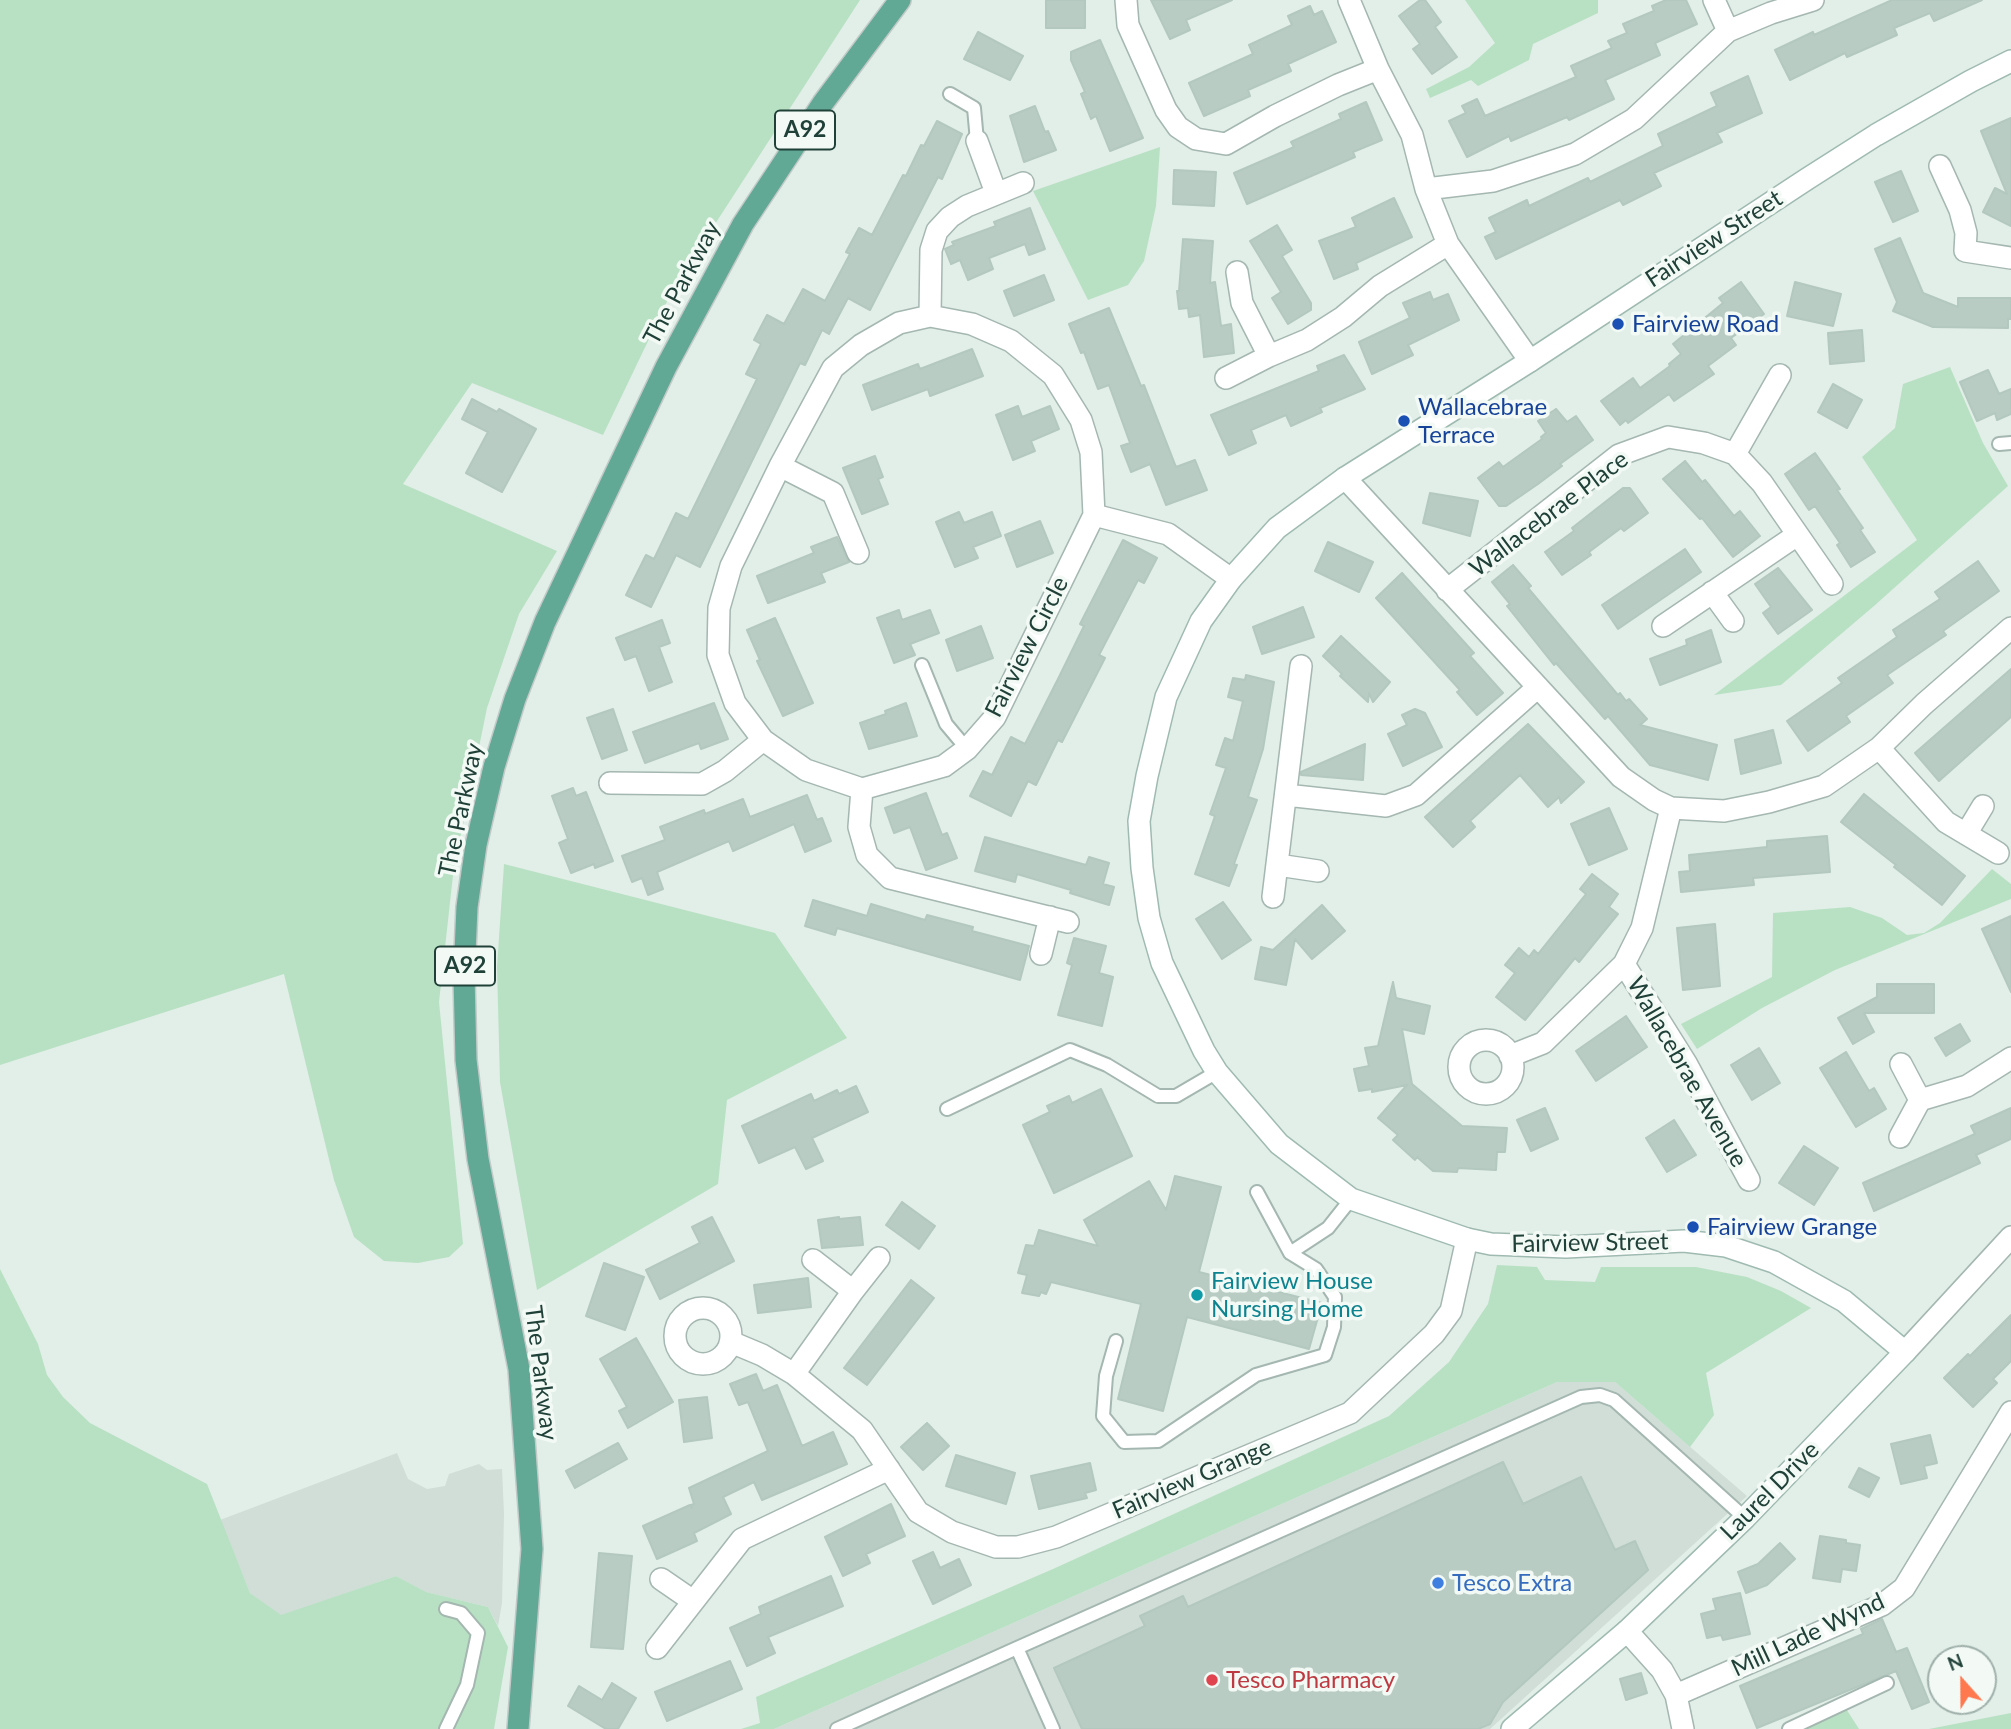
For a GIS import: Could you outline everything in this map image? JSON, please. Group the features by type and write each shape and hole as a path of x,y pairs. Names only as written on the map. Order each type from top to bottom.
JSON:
{"main road":[{"name":"The Parkway","path":"518,1729 532,1549 519,1369 478,1159 466,1060 464,976 467,907 476,845 494,767 515,699 545,622 666,367 743,224 822,103 900,0"}],"street":[{"path":"1126,0 1128,25 1166,110 1178,127 1196,139 1226,145 1275,116 1378,69"},
{"path":"1349,0 1378,69 1412,135 1426,189 1448,244 1530,361"},
{"path":"1714,0 1728,32"},
{"path":"1426,189 1493,181 1575,154 1634,119 1728,32 1771,13 1813,0"},
{"name":"Fairview Street","path":"1905,1352 1844,1301 1774,1262 1726,1246 1684,1241 1540,1246 1491,1244 1467,1239 1351,1199 1279,1144 1217,1072 1191,1027 1162,963 1149,918 1139,821 1166,697 1201,621 1231,579 1277,528 1345,478 1530,361 1876,135 1971,80 2011,61"},
{"path":"978,142 996,193"},
{"path":"1940,166 1960,210 1966,233 1965,251 2011,258"},
{"path":"930,316 930,250 937,231 950,217 967,206 1023,183"},
{"path":"1226,379 1269,356 1307,341 1343,317 1380,286 1448,244"},
{"path":"1237,272 1242,303 1269,356"},
{"name":"Fairview Circle","path":"930,316 972,324 1011,341 1053,375 1081,420 1091,452 1094,514 995,717 967,750 944,766 862,789 806,770 763,740 735,703 718,655 719,608 730,566 780,466 833,368 861,345 899,323 930,316"},
{"path":"1735,454 1780,375"},
{"name":"Wallacebrae Place","path":"1447,590 1619,455 1668,437 1704,443 1735,454 1762,483 1832,584"},
{"path":"780,466 833,492 858,553"},
{"path":"1345,478 1621,777 1654,800 1671,808 1724,811 1824,786 1879,748 1924,704 2011,628"},
{"path":"1094,514 1168,534 1231,579"},
{"path":"1662,626 1797,535"},
{"path":"1712,592 1733,621"},
{"path":"1273,897 1301,666"},
{"path":"1286,795 1385,806 1416,795 1538,687"},
{"path":"610,783 702,784 725,771 763,740"},
{"path":"1879,748 1946,822 1998,853"},
{"path":"862,789 859,827 867,855 890,878 1059,920 1041,954"},
{"path":"1966,834 1983,806"},
{"name":"Wallacebrae Avenue","path":"1510,1056 1543,1043 1624,964 1642,928 1671,808"},
{"path":"1278,865 1318,871"},
{"name":"Wallacebrae Avenue","path":"1624,964 1686,1063 1749,1180"},
{"path":"1900,1137 1920,1100 1967,1086 2011,1058"},
{"path":"1901,1064 1920,1100"},
{"name":"Laurel Drive","path":"1512,1729 1627,1631 1745,1518 2011,1237"},
{"name":"Fairview Grange","path":"731,1342 762,1355 794,1374 863,1430 919,1512 952,1532 996,1547 1018,1547 1056,1537 1350,1413 1434,1334 1451,1311 1467,1239"},
{"path":"794,1374 879,1258"},
{"path":"813,1260 853,1291"},
{"name":"Mill Lade Wynd","path":"1676,1695 1882,1605 1903,1588 2011,1412"},
{"path":"657,1648 742,1539 889,1469"},
{"path":"661,1579 693,1601"},
{"path":"1627,1631 1662,1670 1676,1695 1683,1729"}],"lane":[{"path":"950,94 974,108 978,142"},
{"path":"922,665 946,724 967,750"},
{"path":"947,1110 1070,1051 1107,1065 1158,1096 1176,1096 1217,1072"},
{"path":"1116,1341 1106,1376 1103,1416 1124,1442 1158,1441 1256,1375 1325,1356 1335,1328 1335,1297 1316,1269 1290,1253 1257,1192"},
{"path":"1290,1253 1328,1228 1351,1199"},
{"path":"837,1729 1581,1397 1600,1395 1614,1400 1745,1518"},
{"path":"446,1609 461,1613 478,1633 467,1685 446,1729"},
{"path":"1017,1648 1054,1729"},
{"path":"1789,1729 1887,1683"}],"shaded area":[{"path":"1557,1382 1615,1382 1747,1496 1490,1729 774,1729"},
{"path":"397,1453 408,1479 427,1489 445,1486 449,1474 479,1464 487,1470 502,1469 502,1603 498,1626 488,1607 425,1592 396,1576 281,1616 250,1593 220,1520"}],"green space":[{"path":"0,0 860,0 673,289 603,435 472,383 403,484 557,551 519,614 487,708 455,857 439,1002 463,1244 449,1257 418,1263 384,1261 354,1237 334,1180 284,974 0,1065"},
{"path":"1465,0 1598,0 1598,13 1533,44 1529,60 1478,86 1471,80 1430,98 1426,89 1469,67 1495,43"},
{"path":"1160,147 1156,206 1144,261 1128,285 1088,300 1033,191"},
{"path":"1950,367 1983,443 2008,486 1781,685 1714,695 1917,540 1862,457 1895,428 1903,384"},
{"path":"504,864 775,933 847,1038 727,1100 718,1184 537,1290 500,1082 497,967"},
{"path":"1992,869 2011,884 2011,899 1835,970 1762,1008 1697,1049 1681,1024 1772,977 1773,913 1850,907 1882,918 1907,935 1924,933 1940,923"},
{"path":"1497,1265 1537,1267 1545,1280 1595,1282 1601,1267 1696,1267 1747,1277 1781,1291 1811,1308 1706,1373 1714,1415 1690,1447 1615,1382 1557,1382 774,1729 741,1729 760,1723 756,1697 1053,1569 1389,1416 1449,1362 1488,1304"},
{"path":"0,1269 38,1344 47,1375 63,1397 90,1423 207,1484 250,1593 281,1615 396,1576 426,1592 488,1607 508,1647 494,1729 0,1729"},
{"path":"1843,1704 1859,1729 1789,1729"},
{"path":"2011,1713 2011,1729 1929,1729"}],"building":[{"path":"1046,0 1085,0 1085,28 1046,28"},
{"path":"1151,0 1232,0 1186,20 1190,30 1170,39"},
{"path":"1420,0 1425,0 1441,22 1435,27 1457,57 1432,74 1413,49 1420,44 1399,16"},
{"path":"1666,0 1686,0 1697,24 1655,43 1660,55 1605,80 1614,99 1569,120 1567,117 1511,141 1509,136 1467,157 1449,121 1466,113 1462,106 1477,99 1485,116 1576,77 1571,66 1612,48 1608,41 1627,33 1623,24 1654,11 1652,6"},
{"path":"1892,0 1982,0 1934,21 1930,13 1894,28 1897,35 1847,57 1845,53 1790,80 1775,50"},
{"path":"1310,6 1314,15 1322,11 1336,42 1288,64 1291,71 1248,90 1250,96 1204,116 1189,83 1253,54 1249,45 1292,25 1288,16"},
{"path":"978,32 1023,56 1010,80 964,59"},
{"path":"1100,40 1143,138 1110,151 1096,116 1091,119 1081,94 1085,92 1071,60 1071,52"},
{"path":"1748,76 1762,113 1717,133 1722,142 1654,173 1661,186 1623,205 1620,200 1496,259 1485,237 1496,232 1489,218 1527,200 1529,206 1588,178 1590,182 1663,146 1658,134 1717,106 1711,93"},
{"path":"1366,102 1382,140 1353,152 1355,157 1247,204 1234,173 1294,147 1291,142 1341,119 1339,114"},
{"path":"1035,106 1045,132 1048,131 1056,150 1024,162 1010,116"},
{"path":"2011,118 2011,226 1983,212 1995,188 2007,194 1981,131"},
{"path":"937,121 962,134 942,179 938,177 870,310 848,298 829,334 822,330 805,365 800,363 700,567 676,555 651,607 626,595 646,555 654,559 676,513 688,519 757,379 746,374 761,344 754,340 767,315 784,324 803,289 825,301 850,254 846,252 859,228 872,235 903,175 906,176 921,145 924,146"},
{"path":"1174,170 1216,172 1214,206 1173,204"},
{"path":"1901,171 1918,211 1893,222 1875,182"},
{"path":"1394,198 1412,237 1356,263 1358,269 1334,279 1319,241 1356,227 1352,218"},
{"path":"1030,208 1045,249 1029,255 1025,244 989,258 993,269 968,280 960,260 951,264 945,249 954,245 952,242 996,226 994,222"},
{"path":"1277,225 1292,250 1282,256 1311,303 1311,310 1288,324 1272,298 1281,292 1250,241"},
{"path":"1900,238 1923,293 1958,307 1958,298 2011,298 2008,328 1933,327 1893,311 1897,302 1875,249"},
{"path":"1183,239 1213,241 1210,283 1215,282 1221,326 1231,324 1234,353 1204,357 1200,315 1189,317 1188,308 1179,309 1177,291"},
{"path":"1044,275 1054,300 1014,316 1004,291"},
{"path":"1741,282 1764,314 1731,338 1736,345 1708,366 1714,374 1674,401 1669,394 1628,423 1626,420 1620,425 1601,401 1633,378 1640,388 1670,366 1681,354 1673,344 1723,303 1719,298"},
{"path":"1795,282 1841,294 1833,326 1787,316"},
{"path":"1430,292 1433,300 1448,294 1459,320 1408,345 1413,355 1372,374 1359,342 1410,318 1403,303"},
{"path":"1109,308 1141,386 1144,385 1176,467 1195,460 1207,490 1166,505 1150,464 1131,472 1121,446 1130,443 1109,385 1098,389 1084,352 1081,353 1069,324"},
{"path":"1862,330 1864,361 1830,364 1828,333"},
{"path":"972,349 983,376 930,396 928,389 872,410 863,385 918,364 920,369"},
{"path":"1344,355 1365,389 1320,408 1322,412 1291,426 1286,415 1251,430 1256,443 1229,455 1211,415 1319,371 1317,366"},
{"path":"1988,370 1999,394 2011,389 2011,414 1997,420 1995,413 1977,421 1960,382"},
{"path":"1833,384 1862,400 1847,428 1818,412"},
{"path":"472,399 497,412 499,409 536,429 502,492 466,473 488,432 462,419"},
{"path":"1018,406 1022,417 1050,406 1059,429 1031,441 1035,451 1013,460 996,415"},
{"path":"1556,409 1567,422 1576,416 1593,440 1538,484 1506,506 1499,506 1478,478 1499,462 1503,467 1542,439 1546,433 1538,421"},
{"path":"1815,453 1840,489 1837,490 1863,528 1860,530 1875,552 1851,567 1837,545 1840,543 1815,506 1809,510 1785,474"},
{"path":"875,456 883,477 878,479 888,504 862,514 843,468"},
{"path":"1685,461 1702,482 1705,480 1734,516 1740,511 1760,536 1733,557 1702,518 1700,519 1663,479"},
{"path":"1623,488 1630,488 1648,513 1624,531 1621,528 1589,552 1591,555 1562,575 1545,552 1574,531 1572,528"},
{"path":"1430,493 1478,501 1470,536 1423,523"},
{"path":"959,512 964,523 992,512 1001,536 973,547 978,558 955,567 936,522"},
{"path":"1040,521 1053,553 1017,567 1005,535"},
{"path":"837,537 849,562 821,573 825,582 768,603 757,576 814,553 811,547"},
{"path":"1123,540 1157,558 1144,583 1138,580 1099,655 1105,658 1062,742 1058,740 1036,785 1028,781 1011,816 970,796 983,771 992,775 1011,737 1025,744 1084,626 1080,624"},
{"path":"1328,542 1373,562 1359,592 1315,571"},
{"path":"1685,549 1701,572 1618,629 1602,605"},
{"path":"1978,561 1999,591 1943,631 1946,635 1887,675 1893,683 1846,716 1850,722 1808,751 1787,721 1842,683 1838,678 1897,637 1893,630 1940,599 1935,592"},
{"path":"1513,565 1531,586 1528,588 1618,695 1620,693 1626,701 1629,699 1647,719 1640,725 1717,745 1708,780 1650,765 1608,716 1605,719 1556,663 1554,665 1507,606 1510,604 1492,582"},
{"path":"1778,568 1812,610 1778,634 1763,613 1771,607 1755,584"},
{"path":"1402,573 1474,653 1470,656 1503,693 1477,715 1457,692 1460,690 1376,598"},
{"path":"1303,607 1314,637 1262,654 1253,627"},
{"path":"899,610 902,620 930,610 939,633 910,644 915,655 894,663 877,618"},
{"path":"775,618 813,703 783,716 757,661 760,660 747,630"},
{"path":"662,620 670,643 659,647 672,682 649,691 636,656 625,660 616,638"},
{"path":"981,626 993,658 957,671 946,640"},
{"path":"1711,630 1721,662 1660,685 1650,659 1687,645 1686,640"},
{"path":"1341,636 1390,682 1373,702 1369,693 1368,702 1323,656"},
{"path":"2011,669 2011,717 1939,781 1915,753"},
{"path":"1246,675 1274,682 1263,749 1248,797 1257,800 1229,886 1195,874 1215,816 1210,814 1226,768 1216,765 1225,738 1233,741 1243,701 1228,697 1233,678 1245,680"},
{"path":"714,703 728,739 701,749 699,743 645,763 633,732"},
{"path":"906,703 917,736 869,749 860,723 886,714 885,711"},
{"path":"613,709 627,750 602,759 587,718"},
{"path":"1415,709 1425,713 1442,747 1403,766 1388,734 1407,725 1402,715"},
{"path":"1528,724 1584,782 1561,803 1559,797 1548,807 1520,775 1470,821 1475,827 1453,847 1425,817"},
{"path":"1773,730 1781,763 1741,774 1735,740"},
{"path":"1365,744 1363,780 1301,775 1301,772"},
{"path":"573,788 576,796 586,792 613,861 595,868 594,864 571,873 559,843 568,839 552,796"},
{"path":"926,793 942,835 947,833 957,858 926,870 910,827 894,833 885,808"},
{"path":"1864,794 1965,876 1942,905 1841,822"},
{"path":"807,795 817,820 822,818 831,841 805,852 794,824 733,851 729,841 657,872 663,889 648,895 642,878 632,882 622,856 665,840 660,827 743,799 750,817"},
{"path":"1609,808 1627,849 1589,865 1571,824"},
{"path":"1827,836 1830,872 1753,878 1754,885 1681,892 1679,872 1690,871 1689,855 1767,847 1767,841"},
{"path":"985,837 1086,865 1089,857 1109,863 1103,884 1114,887 1109,905 1017,874 1015,882 975,871"},
{"path":"1592,874 1618,894 1609,907 1618,914 1579,962 1575,958 1525,1020 1496,997 1515,973 1505,965 1519,948 1529,957 1534,950 1538,954 1586,894 1580,889"},
{"path":"813,900 867,916 871,904 925,920 927,915 973,927 972,931 1029,946 1020,980 837,928 835,935 805,926"},
{"path":"1223,902 1251,940 1222,959 1196,919"},
{"path":"1322,905 1345,931 1312,959 1295,939 1286,985 1255,979 1261,947 1273,950"},
{"path":"2011,916 2011,992 1982,929"},
{"path":"1715,924 1720,986 1683,990 1677,928"},
{"path":"1074,938 1106,946 1099,973 1113,977 1102,1026 1058,1015 1072,965 1067,963"},
{"path":"1393,982 1396,998 1430,1006 1424,1034 1402,1029 1412,1084 1462,1126 1507,1128 1505,1152 1497,1152 1496,1170 1458,1168 1457,1172 1433,1171 1417,1157 1415,1160 1393,1140 1398,1135 1378,1118 1407,1085 1372,1092 1372,1089 1359,1091 1354,1069 1369,1066 1365,1048 1378,1046"},
{"path":"1877,984 1934,984 1934,1013 1864,1013 1874,1032 1853,1044 1838,1018 1877,997"},
{"path":"1626,1016 1647,1047 1596,1081 1576,1051"},
{"path":"1960,1024 1970,1041 1946,1056 1935,1038"},
{"path":"1759,1048 1780,1083 1752,1100 1731,1065"},
{"path":"1846,1052 1869,1091 1874,1088 1886,1109 1856,1127 1820,1068"},
{"path":"856,1086 868,1112 812,1138 823,1161 806,1169 795,1147 759,1163 742,1126 811,1094 814,1101 837,1090 839,1094"},
{"path":"1101,1089 1132,1156 1054,1193 1023,1125 1050,1112 1047,1106 1069,1096 1072,1103"},
{"path":"1545,1108 1558,1139 1531,1151 1517,1120"},
{"path":"2011,1108 2011,1139 1976,1155 1980,1163 1874,1211 1863,1183 1975,1134 1971,1126"},
{"path":"1674,1120 1696,1155 1667,1172 1646,1138"},
{"path":"1804,1146 1838,1168 1814,1205 1779,1183"},
{"name":"Fairview House Nursing Home","path":"1175,1176 1221,1187 1199,1272 1322,1303 1309,1349 1187,1317 1163,1411 1118,1399 1141,1304 1051,1282 1046,1294 1041,1292 1039,1296 1022,1293 1027,1275 1018,1273 1026,1245 1034,1246 1039,1230 1098,1246 1084,1220 1149,1181 1166,1210"},
{"path":"902,1202 935,1226 919,1249 886,1225"},
{"path":"712,1217 734,1261 660,1299 646,1270 700,1243 692,1227"},
{"path":"860,1217 863,1245 822,1248 818,1220"},
{"path":"604,1263 644,1277 625,1330 586,1316"},
{"path":"808,1278 811,1307 758,1313 754,1285"},
{"path":"911,1280 934,1298 867,1385 844,1368"},
{"path":"2011,1315 2011,1361 1993,1379 1997,1383 1973,1407 1944,1378"},
{"path":"636,1338 673,1402 628,1428 619,1411 627,1407 600,1359"},
{"path":"756,1374 763,1391 777,1385 802,1446 833,1432 847,1464 762,1500 754,1482 723,1497 731,1514 694,1533 697,1541 657,1559 643,1526 690,1505 692,1508 691,1505 694,1504 689,1488 768,1451 748,1402 739,1405 730,1384"},
{"path":"707,1397 712,1438 684,1442 679,1400"},
{"path":"927,1423 949,1446 923,1470 901,1447"},
{"path":"1930,1435 1937,1463 1924,1466 1927,1478 1901,1484 1891,1444"},
{"path":"618,1443 627,1459 575,1488 566,1471"},
{"path":"956,1455 1015,1473 1006,1504 946,1486"},
{"name":"Tesco Extra","path":"1503,1462 1523,1504 1581,1477 1615,1550 1635,1541 1648,1570 1503,1702 1490,1724 1478,1729 1082,1729 1054,1668 1145,1626 1140,1616 1183,1596 1188,1607"},
{"path":"1090,1463 1096,1490 1085,1493 1087,1498 1039,1509 1031,1476"},
{"path":"1859,1468 1879,1478 1869,1497 1849,1487"},
{"path":"891,1504 905,1536 866,1554 870,1563 843,1576 825,1537"},
{"path":"1820,1536 1860,1545 1856,1571 1842,1569 1840,1582 1813,1578"},
{"path":"1780,1543 1795,1559 1767,1585 1746,1593 1738,1572 1758,1564"},
{"path":"933,1552 940,1568 959,1559 971,1585 933,1604 913,1561"},
{"path":"599,1553 632,1556 623,1649 591,1647"},
{"path":"831,1576 843,1606 768,1637 775,1653 747,1666 730,1628 761,1614 759,1607"},
{"path":"1740,1593 1750,1634 1723,1640 1721,1635 1707,1638 1701,1614 1716,1610 1713,1599"},
{"path":"1882,1619 1896,1652 1907,1648 1927,1703 1912,1709 1896,1671 1757,1728 1740,1686 1863,1634 1861,1629"},
{"path":"730,1661 742,1689 667,1721 655,1692"},
{"path":"1641,1673 1647,1693 1626,1700 1620,1679"},
{"path":"612,1683 636,1698 618,1729 606,1729 568,1706 579,1686 602,1700"}],"place":[{"name":"Fairview Road","path":"1618,324"},
{"name":"Wallacebrae Terrace","path":"1404,421"},
{"name":"Fairview Grange","path":"1693,1227"},
{"name":"Fairview House Nursing Home","path":"1197,1295"},
{"name":"Tesco Extra","path":"1438,1583"},
{"name":"Tesco Pharmacy","path":"1212,1680"}]}
